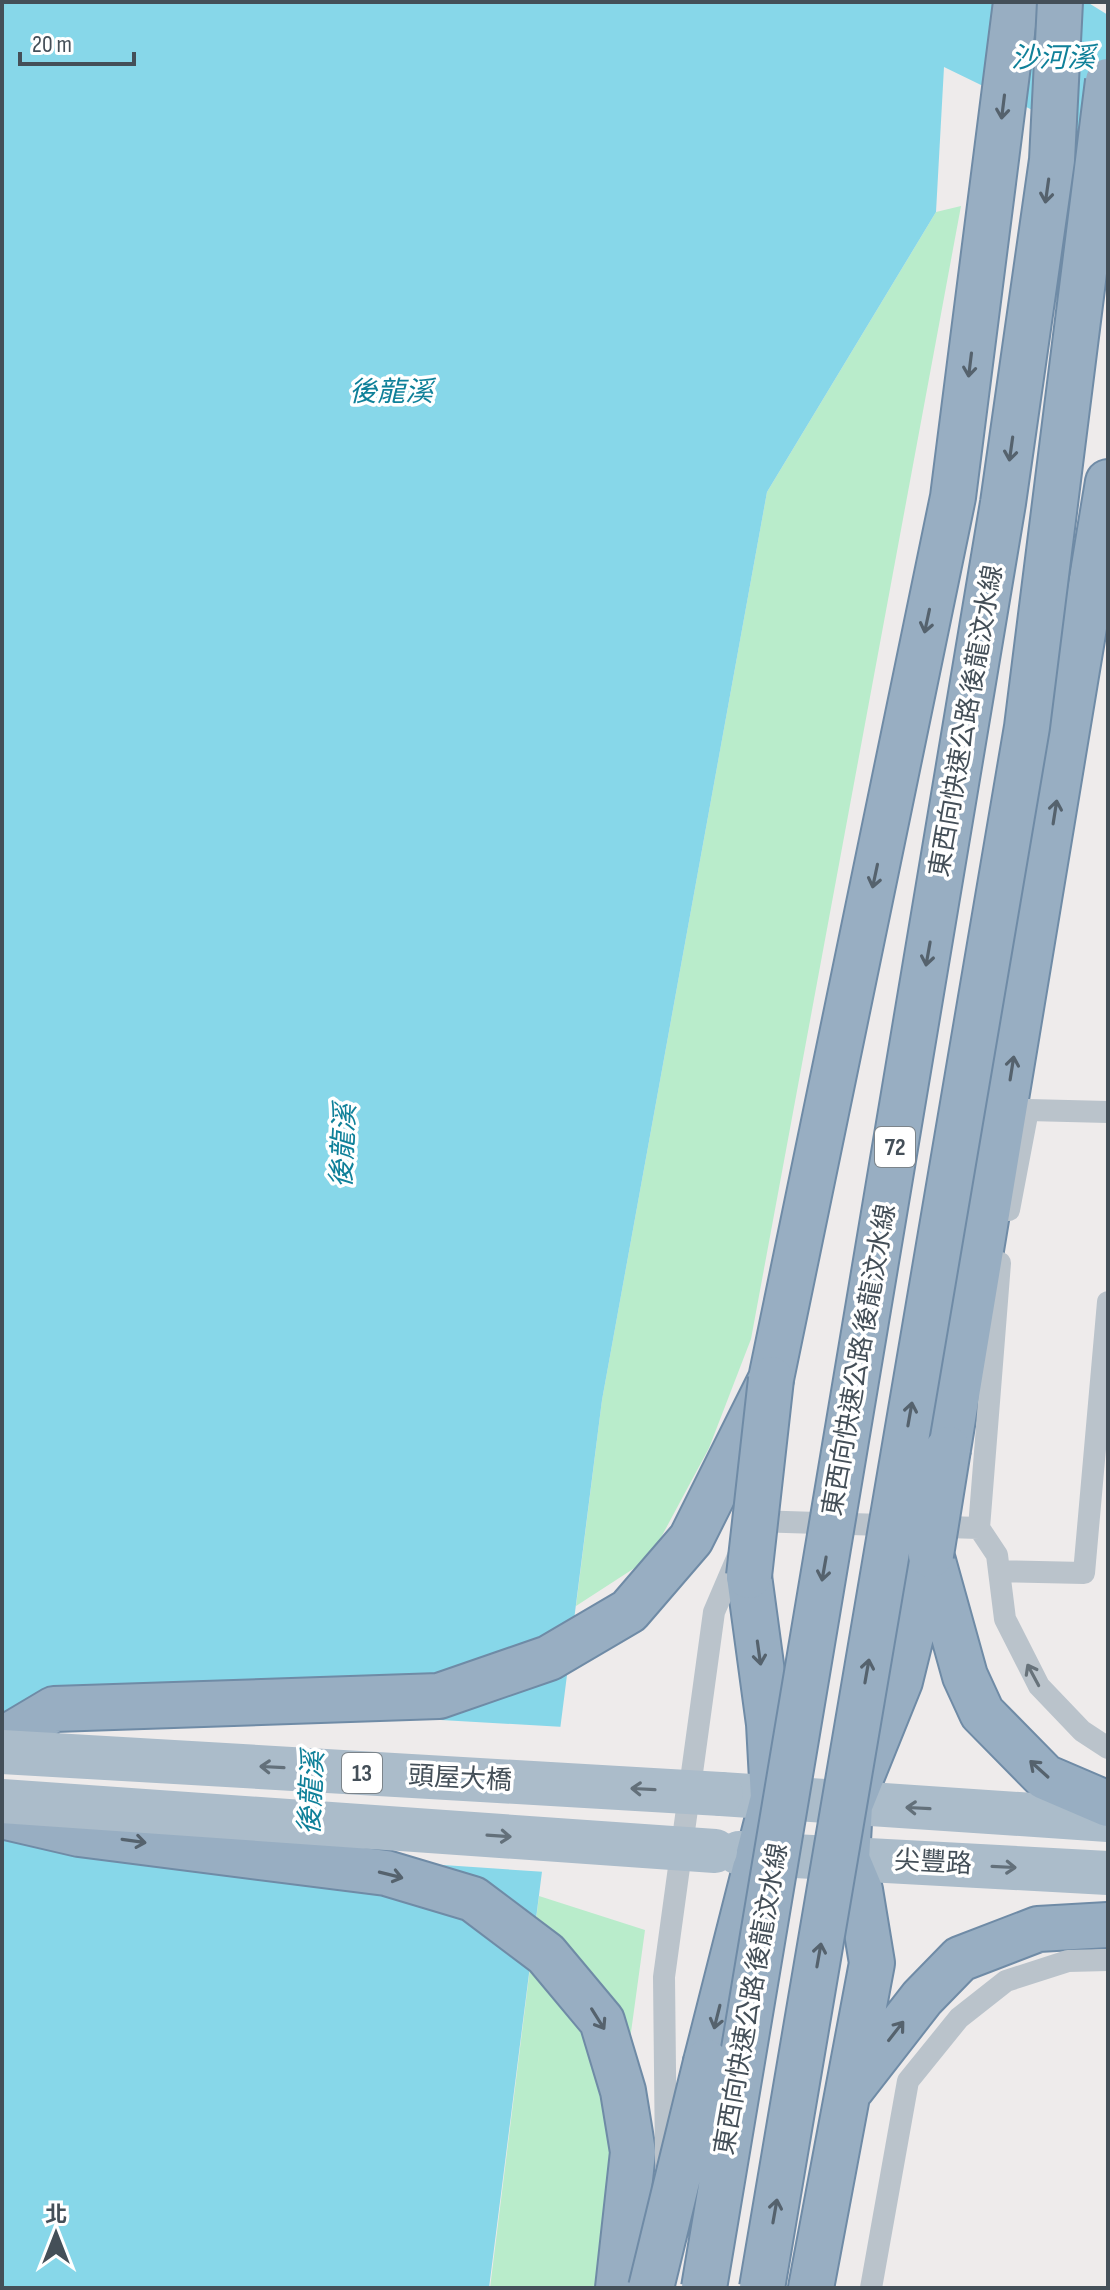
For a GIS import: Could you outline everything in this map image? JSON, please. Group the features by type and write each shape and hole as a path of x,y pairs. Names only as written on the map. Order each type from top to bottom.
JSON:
{"highway":[{"path":"651,2288 773,1798 769,1724 749,1576 771,1379 953,497 1016,2"},
{"name":"東西向快速公路 後龍汶水線","path":"704,2288 1003,503 1052,160 1060,2"},
{"name":"東西向快速公路 後龍汶水線","path":"762,2288 1027,727 1108,81"},
{"path":"811,2288 872,1963 860,1890 847,1859 850,1805 900,1681 931,1555 1108,482"},
{"path":"2,1740 54,1709 439,1696 549,1658 629,1611 691,1539 771,1379"},
{"path":"931,1555 965,1676 982,1713 1045,1777 1108,1804"},
{"path":"2,1816 79,1834 386,1873 473,1899 546,1954 602,2021 623,2091 633,2152 618,2288"},
{"path":"848,2093 922,1998 960,1959 1038,1929 1108,1925"}],"main road":[{"name":"頭屋大橋","path":"2,1752 773,1798"},
{"name":"尖豐路","path":"773,1798 1108,1820"},
{"name":"頭屋大橋","path":"2,1801 758,1855"},
{"name":"尖豐路","path":"758,1855 1108,1873"}],"lane":[{"path":"1108,1112 1028,1110 998,1274 979,1528 997,1555 1005,1619 1039,1686 1082,1731 1108,1748"},
{"path":"999,1571 1084,1573 1108,1302"},
{"path":"667,2288 664,1977 714,1612 753,1521 979,1528"},
{"path":"871,2288 908,2081 959,2018 1006,1981 1068,1961 1108,1960"}],"green space":[{"path":"961,206 751,1339 709,1448 650,1558 576,1606 602,1400 767,492 936,212"},
{"path":"539,1896 645,1930 596,2288 490,2288"}],"water":[{"name":"後龍溪","path":"2,2 1087,2 1108,15 1108,147 944,67 936,212 767,492 602,1400 489,2288 2,2288"}],"pier":[{"path":"2,1715 193,1728 389,1717 564,1727 546,1872 2,1835"}],"water label":[{"name":"沙河溪","path":"1053,58"}]}
